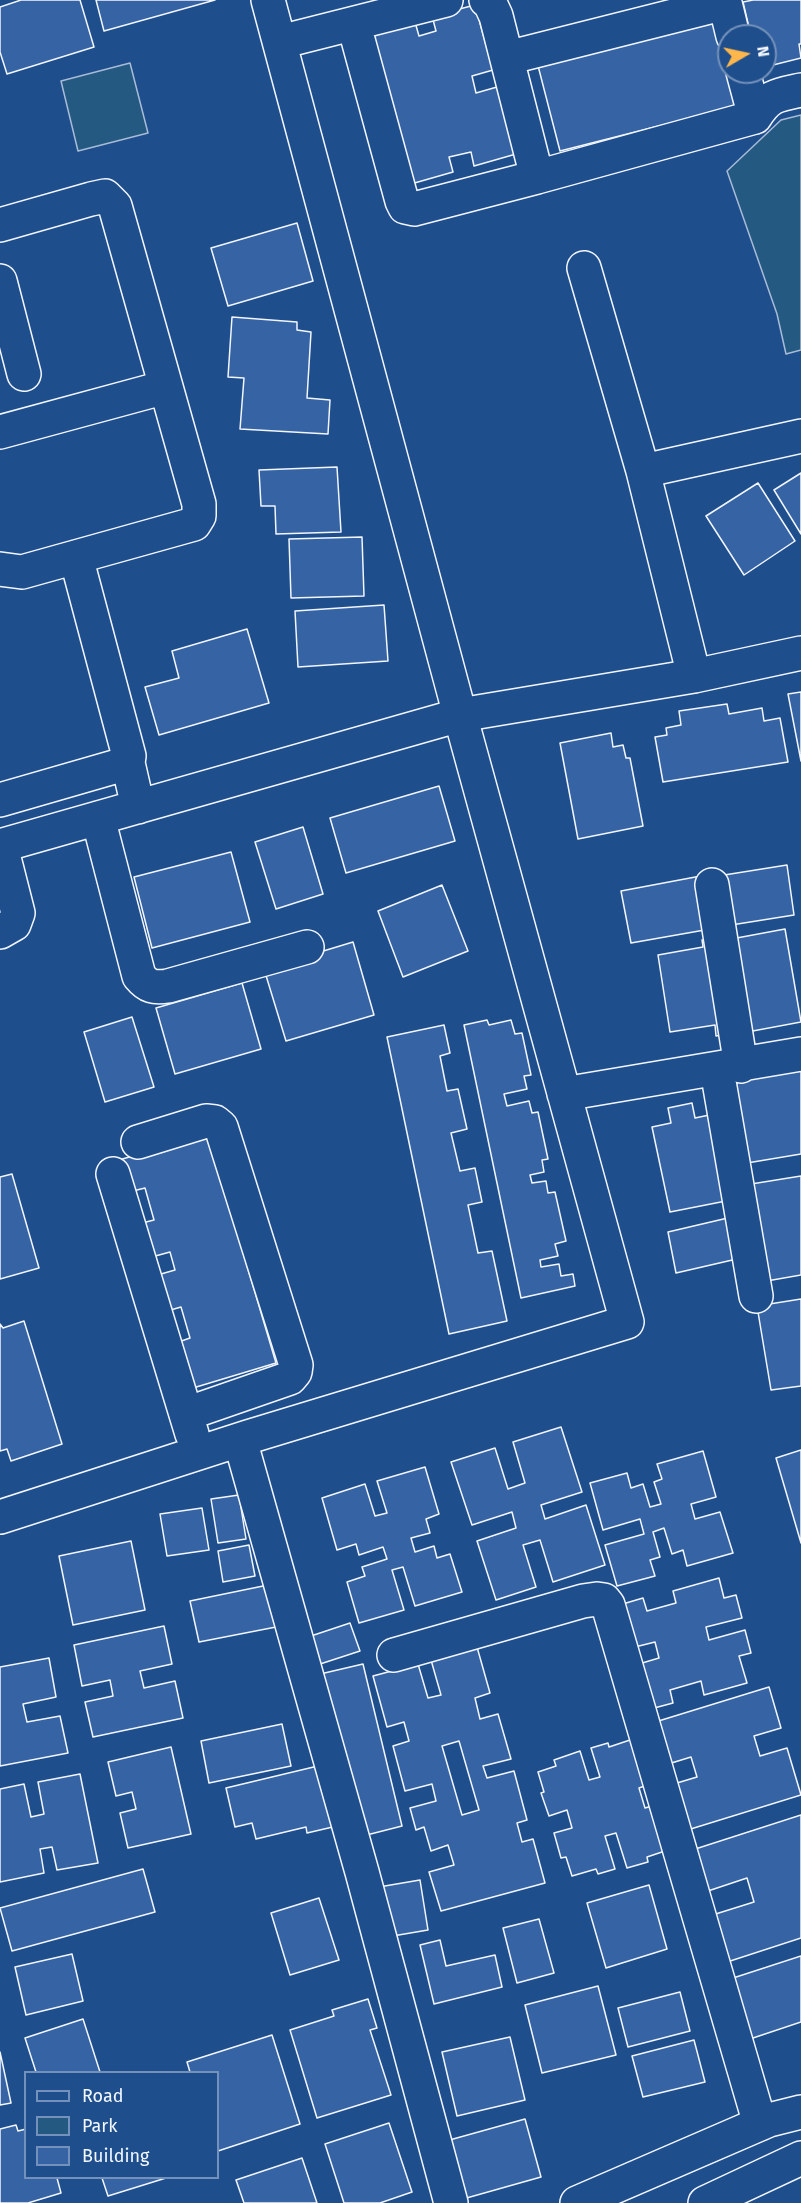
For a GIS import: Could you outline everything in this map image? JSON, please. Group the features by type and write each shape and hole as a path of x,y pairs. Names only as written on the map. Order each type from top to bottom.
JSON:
{"street":[{"path":"0,1517 198,1453 627,1322 460,715 268,0"},
{"path":"280,42 446,0"},
{"path":"486,0 490,3 496,16 537,177"},
{"path":"507,58 724,1 731,24"},
{"path":"354,25 402,201 405,207 414,209 755,117 765,102 775,96 801,90"},
{"path":"746,84 755,117"},
{"path":"0,225 98,197 105,196 115,206 199,504 199,516 194,524 21,572 0,569"},
{"path":"584,268 643,471 694,676"},
{"path":"0,281 24,374"},
{"path":"0,432 166,387"},
{"path":"643,471 801,436"},
{"path":"76,557 129,756 128,763 138,807"},
{"path":"0,932 14,924 18,914 1,846 460,715 694,676 801,653"},
{"path":"0,800 121,767 128,763"},
{"path":"98,818 139,976 145,984 154,988 168,986 307,948"},
{"path":"712,885 729,1068 756,1296"},
{"path":"564,1094 729,1068 801,1054"},
{"path":"138,1142 206,1121 215,1122 221,1127 296,1365 295,1372 290,1378 186,1414"},
{"path":"113,1174 198,1453"},
{"path":"240,1440 362,1872 451,2203"},
{"path":"394,1655 583,1601 604,1600 608,1605 760,2124"},
{"path":"577,2203 760,2124 801,2112"},
{"path":"705,2203 801,2158"}],"green space":[{"path":"130,63 148,133 78,151 61,81"},
{"path":"801,115 801,350 786,354 777,314 727,171 781,120"}],"building":[{"path":"21,0 80,0 94,47 7,74 0,52 0,7"},
{"path":"96,0 215,0 104,31"},
{"path":"801,0 801,44 799,44 801,58 777,64 777,24 748,24 743,2"},
{"path":"475,5 493,70 472,76 476,93 497,87 516,154 474,166 471,152 449,157 453,172 411,184 369,34 415,22 419,36 436,31 432,16"},
{"path":"723,12 726,24 717,24 717,84 735,84 746,104 560,151 536,58"},
{"path":"297,223 313,281 228,306 211,248"},
{"path":"232,317 297,322 297,330 311,332 307,398 330,400 328,434 240,429 244,378 228,377"},
{"path":"337,467 341,532 276,534 275,506 261,506 259,470"},
{"path":"801,473 801,534 774,490"},
{"path":"758,483 795,541 744,575 706,516"},
{"path":"362,537 364,596 291,598 289,539"},
{"path":"384,605 388,661 298,667 295,611"},
{"path":"247,629 269,703 159,735 145,687 179,678 172,651"},
{"path":"801,692 801,761 788,694"},
{"path":"727,704 729,714 762,708 764,721 780,718 788,762 663,782 655,737 667,735 666,728 681,725 679,711"},
{"path":"611,733 613,747 623,745 626,758 630,758 643,826 578,839 560,743"},
{"path":"439,786 455,841 346,873 330,818"},
{"path":"303,827 323,894 276,909 255,842"},
{"path":"231,852 250,922 152,948 134,877"},
{"path":"787,865 794,915 725,926 718,876"},
{"path":"706,875 716,928 631,943 621,891"},
{"path":"442,885 468,951 403,977 378,911"},
{"path":"785,929 801,1022 742,1033 726,940"},
{"path":"719,938 734,1033 716,1036 715,1025 670,1032 658,955 703,947 702,940"},
{"path":"353,942 374,1015 286,1041 264,969"},
{"path":"242,983 261,1049 175,1074 156,1008"},
{"path":"132,1017 154,1087 105,1102 84,1032"},
{"path":"487,1020 489,1025 511,1020 515,1034 522,1033 531,1075 524,1076 527,1089 504,1094 507,1106 529,1101 532,1113 538,1112 548,1159 542,1160 544,1172 530,1175 532,1183 546,1181 548,1193 555,1192 566,1241 555,1244 558,1256 540,1260 541,1267 559,1264 561,1276 573,1274 575,1286 521,1298 464,1025"},
{"path":"444,1025 450,1053 440,1056 447,1091 458,1089 467,1129 451,1133 460,1171 475,1168 482,1202 468,1205 478,1253 492,1251 507,1321 449,1334 387,1037"},
{"path":"801,1068 801,1154 741,1164 728,1079"},
{"path":"692,1103 695,1118 714,1114 731,1200 670,1212 652,1127 671,1123 668,1108"},
{"path":"208,1134 276,1363 183,1391 170,1345 190,1338 181,1307 164,1312 154,1276 175,1270 170,1252 148,1258 138,1224 154,1220 145,1188 129,1192 119,1160"},
{"path":"12,1174 39,1268 0,1279 0,1177"},
{"path":"801,1176 801,1275 761,1282 745,1185"},
{"path":"732,1217 741,1258 676,1273 668,1232"},
{"path":"801,1299 801,1386 771,1390 757,1306"},
{"path":"24,1321 62,1444 11,1461 7,1449 0,1451 0,1324 3,1328"},
{"path":"561,1427 582,1492 541,1505 545,1519 586,1505 605,1565 553,1582 540,1540 523,1545 536,1587 496,1600 477,1541 516,1528 512,1512 472,1525 451,1462 495,1448 508,1489 525,1483 513,1442"},
{"path":"801,1450 801,1543 776,1458"},
{"path":"703,1451 716,1497 691,1504 695,1519 720,1512 733,1553 687,1566 683,1550 672,1554 664,1528 653,1532 660,1557 650,1560 655,1576 617,1586 605,1545 644,1534 640,1519 603,1530 590,1483 627,1473 631,1488 643,1484 650,1507 661,1504 654,1482 662,1479 657,1464"},
{"path":"425,1467 439,1514 426,1519 430,1533 411,1538 415,1552 434,1546 437,1558 450,1554 462,1592 415,1606 403,1567 392,1570 404,1610 359,1623 347,1582 365,1576 362,1567 387,1559 383,1547 359,1555 356,1544 337,1550 322,1498 365,1484 375,1516 387,1513 377,1481"},
{"path":"239,1495 246,1539 218,1543 211,1499"},
{"path":"202,1508 209,1550 167,1556 160,1514"},
{"path":"131,1541 145,1610 73,1625 59,1556"},
{"path":"249,1545 255,1576 223,1582 218,1551"},
{"path":"719,1578 724,1598 736,1595 742,1618 706,1627 709,1640 745,1630 751,1653 739,1656 747,1683 704,1695 701,1681 670,1690 673,1703 643,1711 632,1666 659,1658 655,1642 627,1649 616,1606 643,1598 647,1611 676,1603 673,1591"},
{"path":"268,1585 276,1627 199,1642 190,1601"},
{"path":"350,1623 360,1651 314,1666 305,1638"},
{"path":"164,1626 172,1664 140,1671 144,1688 175,1681 183,1718 93,1737 85,1702 113,1696 110,1680 82,1686 74,1645"},
{"path":"477,1647 490,1693 475,1698 480,1719 498,1714 511,1759 483,1766 487,1778 514,1771 527,1820 517,1823 522,1842 533,1839 545,1883 441,1911 429,1872 454,1865 448,1845 431,1851 424,1827 416,1830 410,1808 436,1801 432,1784 405,1791 393,1746 409,1741 404,1722 387,1727 373,1676 418,1664 428,1698 441,1695 431,1660","holes":["459,1741 479,1810 462,1815 442,1746"]},
{"path":"49,1658 56,1697 23,1704 27,1722 60,1716 68,1753 0,1766 0,1667"},
{"path":"363,1664 402,1826 355,1838 316,1675"},
{"path":"769,1687 781,1728 754,1736 760,1756 787,1748 801,1795 681,1832 667,1786 697,1777 691,1757 665,1765 652,1723"},
{"path":"282,1724 291,1766 209,1783 201,1741"},
{"path":"633,1739 653,1783 639,1788 645,1808 662,1803 671,1849 647,1857 648,1862 627,1868 616,1833 605,1836 615,1869 598,1874 596,1869 572,1876 566,1857 561,1858 554,1833 572,1828 567,1810 549,1816 541,1793 544,1792 538,1772 556,1766 554,1760 580,1751 589,1780 600,1777 591,1748 608,1743 609,1747"},
{"path":"171,1747 191,1834 128,1848 120,1813 136,1809 132,1792 116,1796 108,1762"},
{"path":"322,1765 337,1826 307,1833 306,1827 256,1839 252,1823 235,1827 226,1788"},
{"path":"80,1774 98,1863 57,1870 52,1847 40,1849 44,1873 0,1882 0,1789 24,1784 31,1817 44,1814 38,1782"},
{"path":"801,1815 801,1938 721,1964 706,1917 754,1902 747,1878 699,1894 686,1852"},
{"path":"143,1869 155,1912 12,1951 0,1908"},
{"path":"420,1880 428,1930 381,1938 373,1888"},
{"path":"649,1885 667,1949 606,1968 587,1903"},
{"path":"319,1898 339,1960 290,1975 271,1913"},
{"path":"539,1919 554,1973 517,1983 503,1928"},
{"path":"440,1940 446,1966 495,1955 502,1987 434,2004 420,1945"},
{"path":"72,1954 83,2001 26,2015 15,1967"},
{"path":"801,1956 801,2022 747,2040 727,1980"},
{"path":"598,1986 616,2055 542,2073 525,2005"},
{"path":"680,1992 690,2031 628,2047 618,2008"},
{"path":"368,1999 377,2028 370,2030 391,2095 317,2118 290,2030 334,2016 332,2010"},
{"path":"83,2019 100,2071 36,2071 25,2038"},
{"path":"272,2035 300,2124 219,2151 219,2071 190,2071 187,2062"},
{"path":"510,2037 525,2100 457,2116 442,2052"},
{"path":"694,2040 705,2082 643,2097 632,2056"},
{"path":"0,2052 11,2103 0,2105"},
{"path":"525,2119 541,2177 463,2199 446,2141"},
{"path":"389,2123 412,2192 380,2203 344,2203 325,2144"},
{"path":"16,2125 18,2131 24,2130 24,2179 57,2179 61,2193 28,2203 0,2203 0,2129"},
{"path":"302,2158 317,2203 244,2203 236,2180"},
{"path":"102,2179 163,2179 108,2196"}]}
